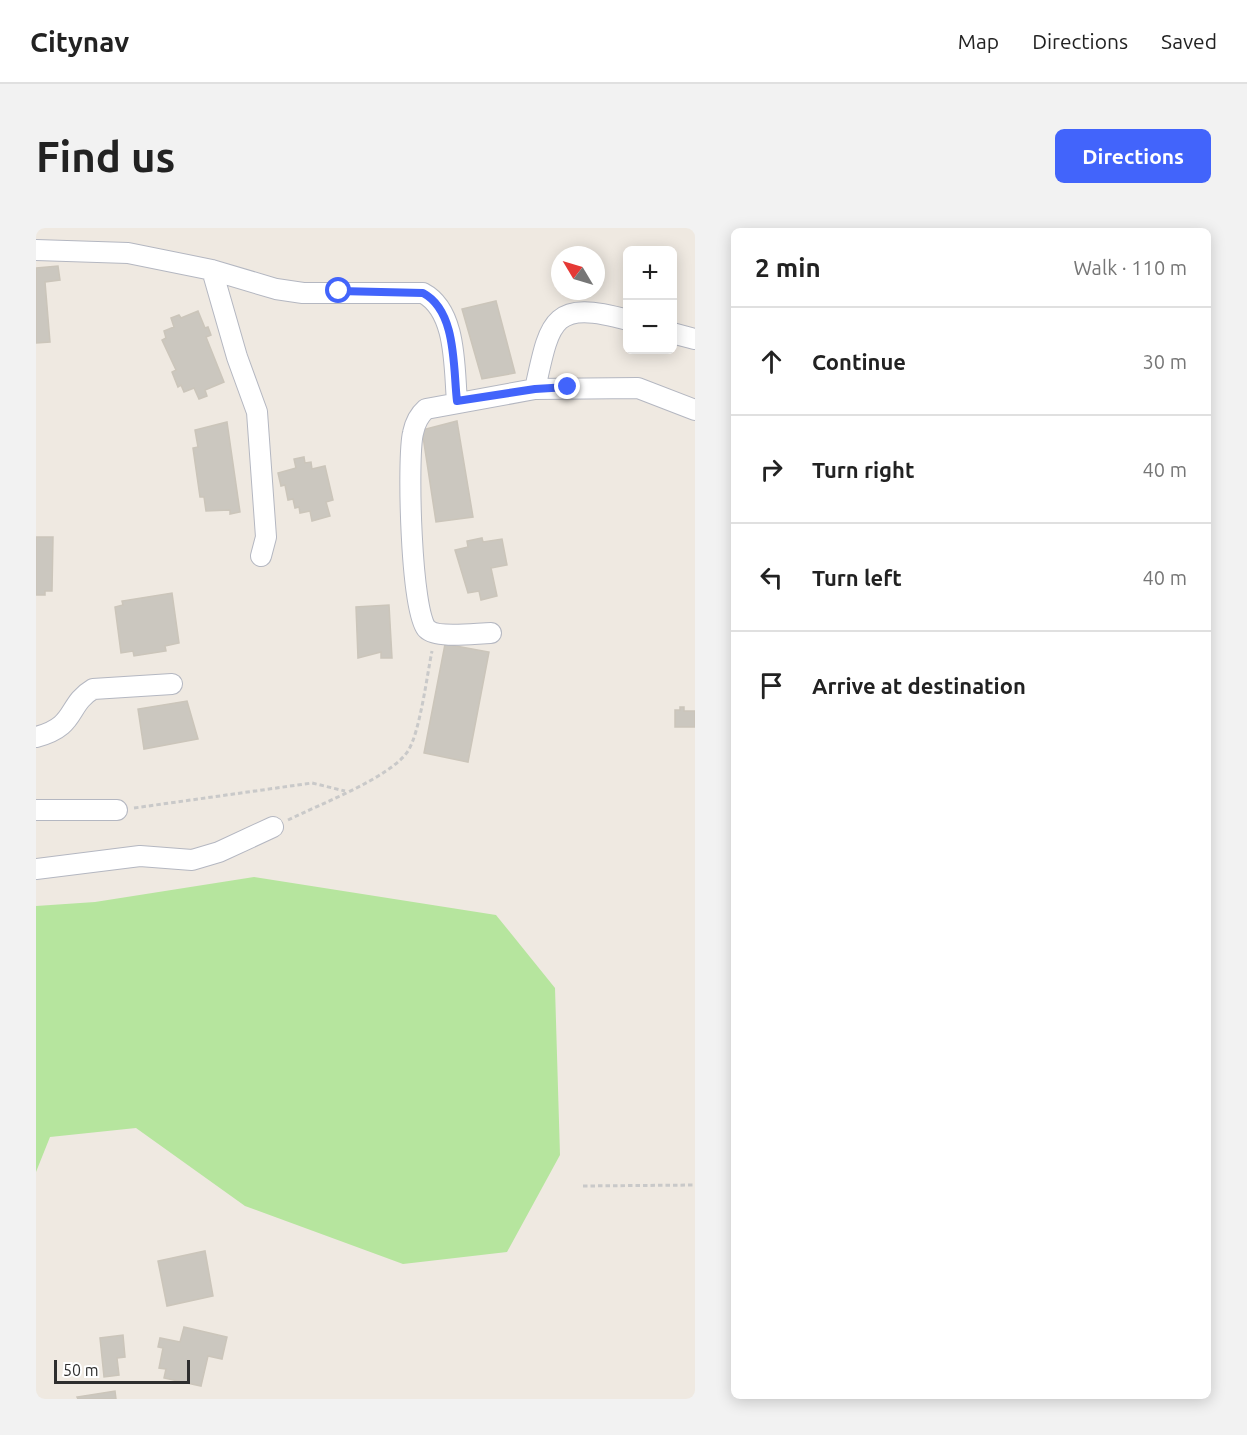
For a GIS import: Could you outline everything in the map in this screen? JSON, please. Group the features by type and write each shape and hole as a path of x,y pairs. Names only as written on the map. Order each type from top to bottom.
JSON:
{"street":[{"path":"36,250 128,253 212,270 276,289 303,293 386,291 423,293 433,298 450,336 457,401"},
{"path":"212,270 237,357 257,412 266,537 261,556"},
{"path":"535,389 553,326 562,316 594,311 623,319"},
{"path":"677,334 695,339"},
{"path":"491,633 435,634 427,629 419,617 413,557 411,441 421,413 426,409 457,401 535,389 638,388 695,410"},
{"path":"36,738 62,727 84,694 93,688 172,684"},
{"path":"36,810 117,810"},
{"path":"36,869 140,856 192,860 219,852 273,827"}],"path":[{"path":"273,827 364,785 394,766 410,749 435,634"},
{"path":"117,810 312,783 345,792"},
{"path":"583,1186 695,1185"}],"green space":[{"path":"254,877 496,915 555,988 560,1155 507,1252 403,1264 245,1206 136,1128 50,1137 36,1172 36,906 95,902"}],"building":[{"path":"58,266 60,280 45,282 50,342 36,343 36,268"},
{"path":"496,301 515,373 482,379 462,309"},
{"path":"198,311 205,328 208,327 211,335 206,337 224,382 205,390 207,396 199,399 194,388 184,392 181,385 178,387 172,372 176,370 162,340 166,338 164,331 174,327 171,318 179,315 181,318"},
{"path":"457,421 473,517 436,522 422,430"},
{"path":"227,422 240,512 230,514 230,510 206,511 204,497 200,497 193,448 198,447 195,430"},
{"path":"304,457 305,463 311,462 312,469 325,466 333,500 326,502 330,516 312,521 310,511 300,513 299,507 295,508 293,499 288,500 285,485 281,486 278,473 296,468 294,459"},
{"path":"36,537 53,537 52,591 45,591 45,595 36,595"},
{"path":"482,538 483,542 502,539 507,565 491,568 497,596 481,600 479,591 468,593 455,550 468,547 467,541"},
{"path":"172,593 179,643 165,646 166,651 134,656 133,651 121,653 115,607 123,605 122,601"},
{"path":"389,605 392,658 381,658 381,652 358,658 356,607"},
{"path":"445,644 489,652 468,762 424,753"},
{"path":"187,701 198,739 144,749 138,709"},
{"path":"680,707 684,707 684,711 695,711 695,727 675,727 675,710 680,710"},
{"path":"205,1251 213,1296 167,1306 158,1261"},
{"path":"184,1327 227,1337 222,1359 208,1356 201,1386 164,1378 166,1369 159,1368 163,1348 158,1347 160,1338 180,1342"},
{"path":"123,1335 125,1357 117,1358 119,1375 104,1377 100,1338"},
{"path":"115,1391 116,1399 78,1399 77,1397"}],"route":[{"path":"339,291 423,293 433,298 440,308 450,336 457,401 535,389 568,387"}]}
